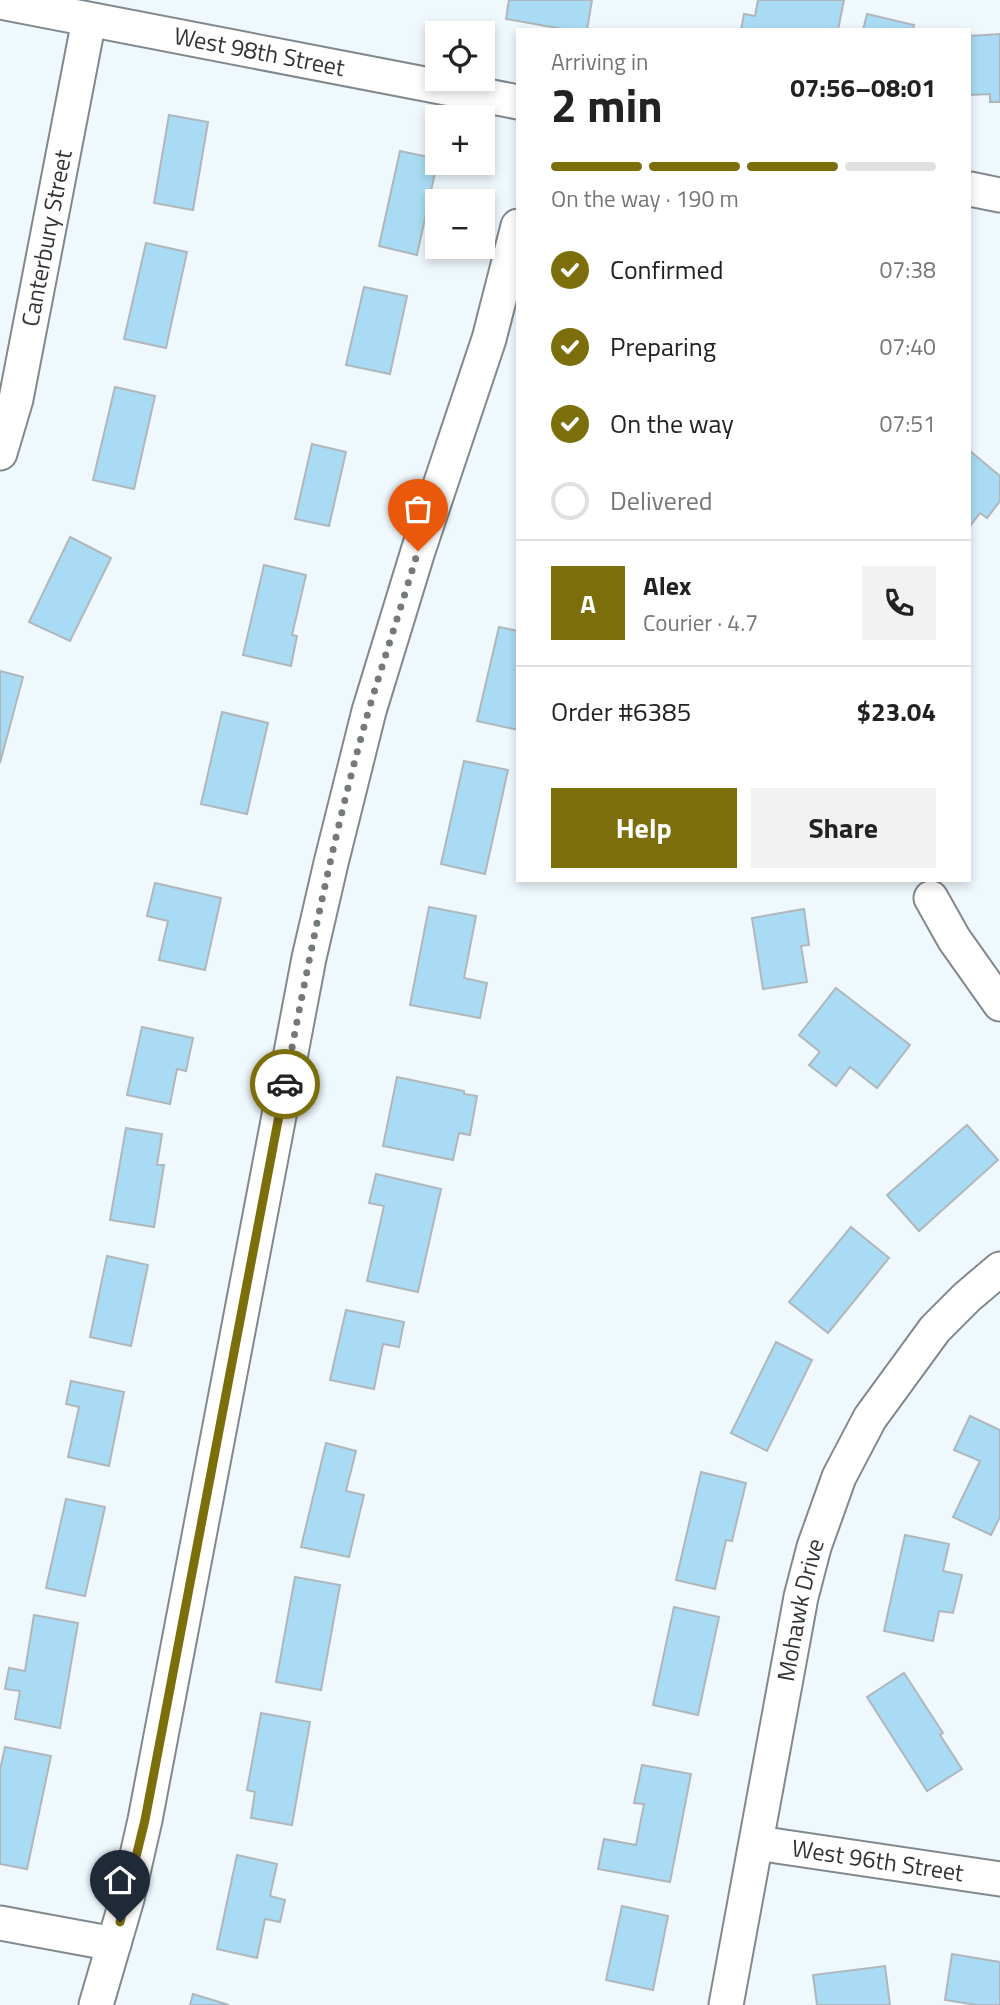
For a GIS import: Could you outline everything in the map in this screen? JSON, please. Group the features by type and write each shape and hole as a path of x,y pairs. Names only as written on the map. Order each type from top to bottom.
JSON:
{"street":[{"name":"West 98th Street","path":"0,2 516,102"},
{"name":"Canterbury Street","path":"0,453 16,399 89,20"},
{"path":"971,189 1000,195"},
{"path":"96,2005 145,1820 307,971 331,863 369,710 418,551 489,339 516,234"},
{"path":"931,898 954,939 1000,1004"},
{"name":"Mohawk Drive","path":"726,2005 801,1597 814,1547 839,1477 870,1418 935,1329 1000,1269"},
{"name":"West 96th Street","path":"757,1843 1000,1878"},
{"path":"0,1923 114,1944"}],"building":[{"path":"509,0 592,0 587,28 557,28 506,19"},
{"path":"758,0 844,0 838,28 741,28 744,14 755,16"},
{"path":"867,14 914,25 913,28 864,28"},
{"path":"1000,34 1000,102 990,102 990,94 971,95 971,36"},
{"path":"169,115 208,122 193,210 154,203"},
{"path":"400,151 425,156 425,175 434,175 431,189 425,189 425,218 417,255 379,246"},
{"path":"146,243 187,252 166,348 124,339"},
{"path":"364,287 407,296 390,374 346,365"},
{"path":"115,387 155,396 134,489 93,480"},
{"path":"312,444 346,452 329,526 295,519"},
{"path":"971,452 1000,476 1000,501 987,518 980,513 971,525"},
{"path":"70,537 111,558 70,641 29,622"},
{"path":"264,565 306,575 292,635 297,636 291,666 243,655"},
{"path":"499,627 516,631 516,730 477,721"},
{"path":"0,671 23,677 0,763"},
{"path":"222,712 268,723 247,814 201,804"},
{"path":"464,761 508,770 485,874 441,864"},
{"path":"155,883 221,898 205,970 159,960 168,921 147,916"},
{"path":"429,907 476,916 464,978 487,983 480,1018 410,1005"},
{"path":"804,909 809,945 801,946 807,982 763,989 752,918"},
{"path":"836,988 910,1045 877,1088 850,1067 836,1086 809,1065 820,1052 799,1035"},
{"path":"142,1027 193,1038 186,1071 177,1069 170,1104 127,1095"},
{"path":"397,1077 477,1096 470,1135 459,1133 453,1160 383,1146"},
{"path":"967,1125 998,1160 919,1231 887,1195"},
{"path":"126,1128 162,1134 157,1165 164,1165 154,1227 110,1220"},
{"path":"376,1174 441,1189 418,1292 367,1281 384,1206 369,1203"},
{"path":"851,1227 889,1258 828,1333 789,1302"},
{"path":"107,1256 148,1265 131,1346 90,1337"},
{"path":"346,1310 404,1322 399,1347 383,1344 374,1389 330,1380"},
{"path":"776,1342 812,1360 767,1451 731,1433"},
{"path":"71,1381 124,1392 109,1466 68,1457 79,1407 66,1404"},
{"path":"970,1416 1000,1430 1000,1517 991,1535 953,1517 980,1461 954,1450"},
{"path":"326,1443 356,1451 346,1491 364,1495 349,1557 301,1547"},
{"path":"701,1472 746,1483 732,1541 726,1540 715,1589 676,1580"},
{"path":"66,1499 105,1507 85,1596 46,1588"},
{"path":"905,1535 949,1544 943,1571 962,1575 953,1613 939,1611 933,1641 884,1631"},
{"path":"295,1577 340,1585 321,1690 276,1682"},
{"path":"674,1607 719,1617 698,1715 653,1705"},
{"path":"34,1615 78,1623 60,1728 15,1719 20,1691 5,1689 9,1668 25,1671"},
{"path":"904,1673 943,1733 940,1735 962,1769 927,1791 867,1697"},
{"path":"261,1713 310,1722 292,1825 251,1818 255,1792 247,1790"},
{"path":"5,1747 51,1756 27,1869 0,1864 0,1770"},
{"path":"642,1765 691,1774 670,1882 598,1869 604,1839 636,1845 644,1804 634,1803"},
{"path":"237,1855 277,1864 270,1896 285,1900 280,1922 265,1919 257,1958 217,1949"},
{"path":"622,1906 668,1916 653,1990 606,1980"},
{"path":"952,1954 1000,1962 1000,2005 945,2000"},
{"path":"885,1966 890,2005 817,2005 813,1975"},
{"path":"193,1994 229,2005 190,2005"}],"way so far":[{"path":"285,1084 309,958 369,710 418,551"}],"route":[{"path":"120,1922 145,1820 285,1084"}]}
